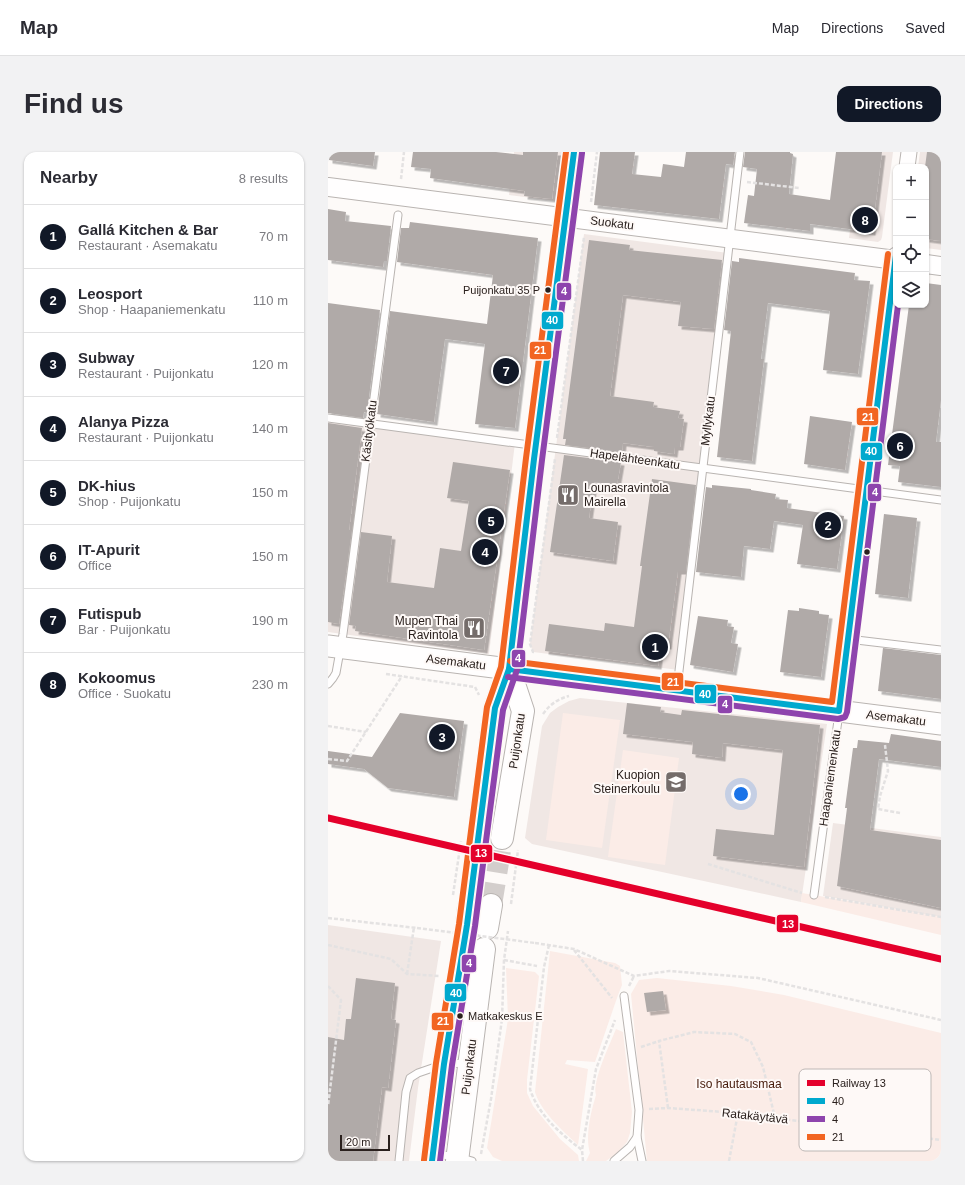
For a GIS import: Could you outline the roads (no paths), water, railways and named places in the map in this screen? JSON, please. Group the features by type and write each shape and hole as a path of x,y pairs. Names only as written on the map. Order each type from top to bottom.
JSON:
{"main road":[{"name":"Asemakatu","path":"334,646 941,724"},
{"name":"Puijonkatu","path":"471,834 495,708 509,668"},
{"name":"Puijonkatu","path":"509,668 523,712 510,841"},
{"path":"472,919 501,906"},
{"name":"Puijonkatu","path":"432,1158 444,1064 465,943 469,1063 463,1160"}],"street":[{"name":"Puijonkatu","path":"509,668 574,152"},
{"path":"907,164 909,152"},
{"name":"Suokatu","path":"328,187 893,260"},
{"path":"929,264 941,266"},
{"name":"Haapaniemenkatu","path":"839,710 895,272"}],"lane":[{"name":"Myllykatu","path":"677,690 740,152"},
{"name":"Käsityökatu","path":"328,684 336,673 334,646 344,634 398,215"},
{"name":"Hapelähteenkatu","path":"328,418 941,500"},
{"path":"848,639 941,650"},
{"name":"Haapaniemenkatu","path":"814,895 839,710"},
{"path":"624,996 639,1110 637,1137 642,1161"},
{"path":"399,1161 406,1092 410,1078 418,1073 444,1064 469,1063"},
{"path":"614,1161 630,1147 637,1137"},
{"path":"432,1158 463,1160"}],"tunnel":[{"path":"469,907 479,833"},
{"path":"491,905 502,838"}],"rail line":[{"name":"13","path":"328,818 941,959"}],"place":[{"name":"Kokoomus","path":"865,220"},
{"name":"Puijonkatu 35 P","path":"548,290"},
{"name":"Futispub","path":"506,371"},
{"name":"IT-Apurit","path":"900,446"},
{"name":"Lounasravintola Mairella","path":"568,495"},
{"name":"DK-hius","path":"491,521"},
{"name":"Leosport","path":"828,525"},
{"name":"Alanya Pizza","path":"485,552"},
{"name":"Mupen Thai Ravintola","path":"474,628"},
{"name":"Gallá Kitchen & Bar","path":"655,647"},
{"name":"Subway","path":"442,737"},
{"name":"Kuopion Steinerkoulu","path":"676,782"},
{"name":"Matkakeskus E","path":"460,1016"}],"park label":[{"name":"Iso hautausmaa","path":"739,1084"}]}
